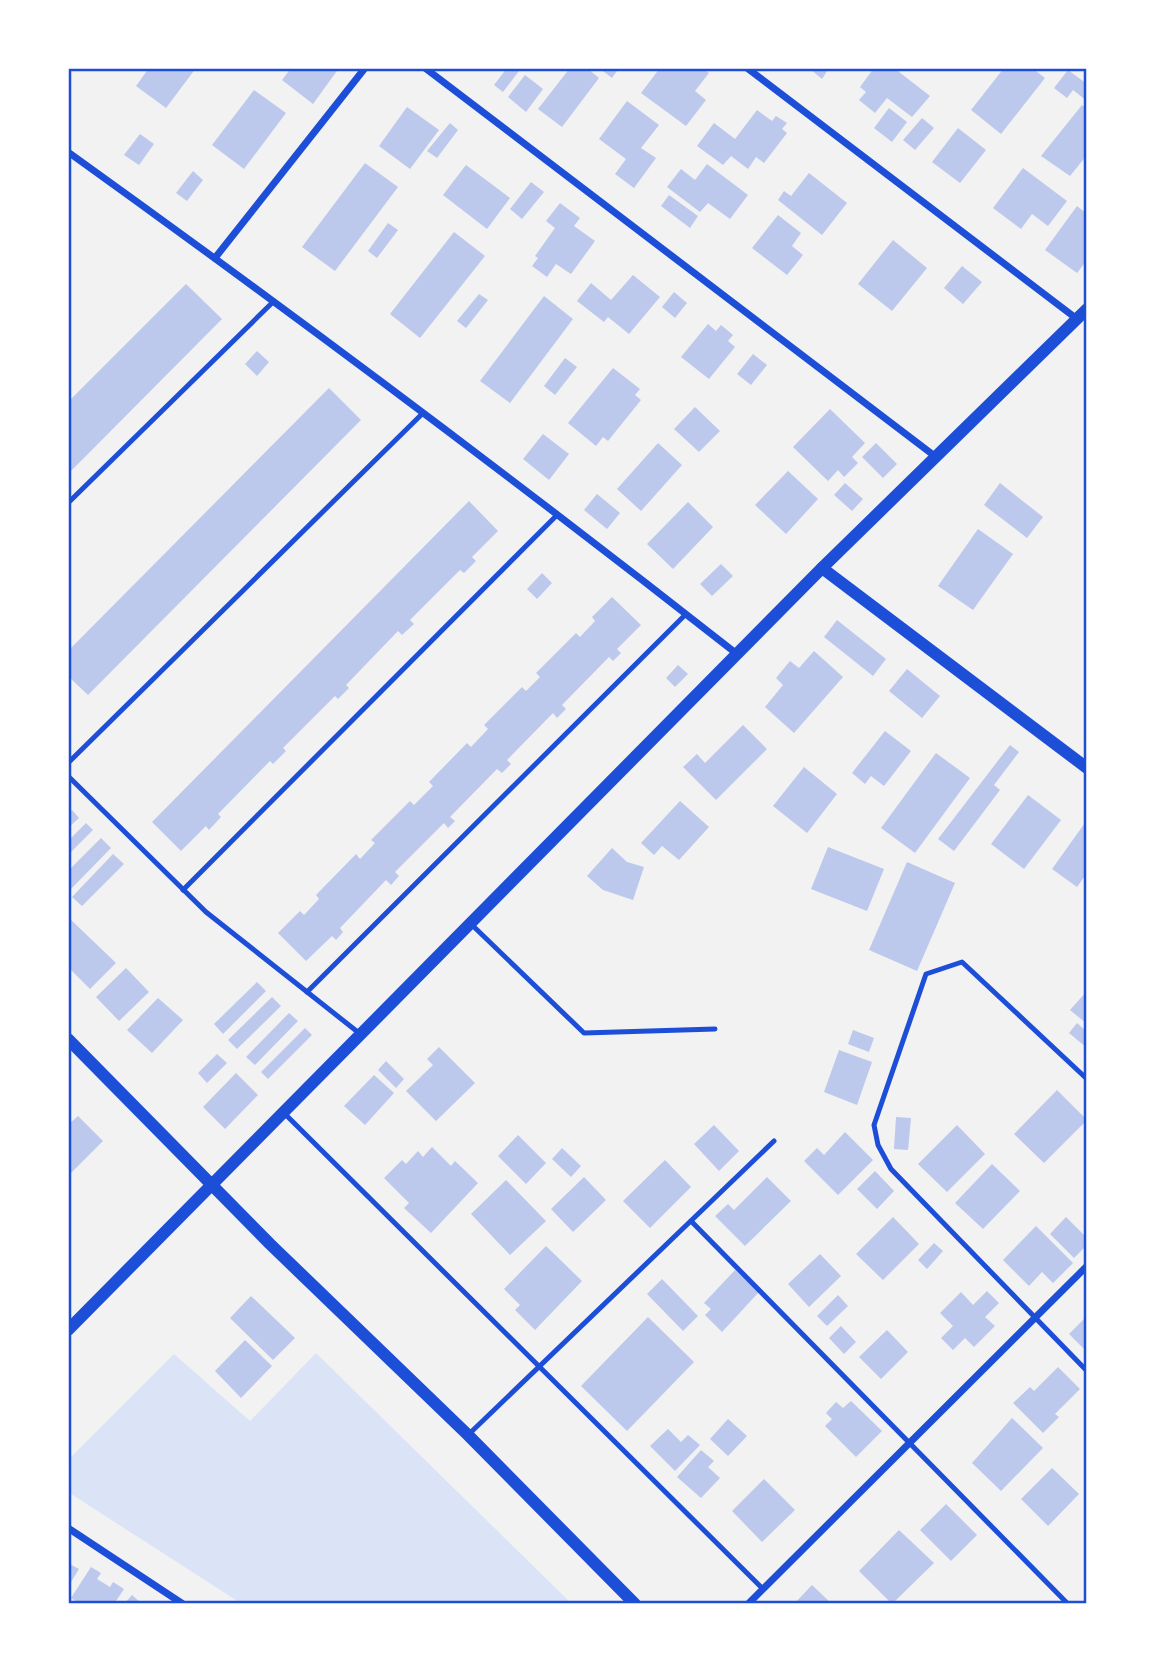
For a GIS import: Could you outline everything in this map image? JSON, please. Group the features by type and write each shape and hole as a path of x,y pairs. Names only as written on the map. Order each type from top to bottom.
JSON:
{"street":[{"path":"215,258 365,68"},
{"path":"425,68 936,457"},
{"path":"747,68 1077,318"},
{"path":"68,152 274,301 738,655"},
{"path":"68,1330 822,568 1087,309"},
{"path":"822,568 1087,768"},
{"path":"68,1039 212,1186 468,1435 635,1604"},
{"path":"748,1604 1087,1266"},
{"path":"68,1528 183,1604"}],"lane":[{"path":"68,503 274,301"},
{"path":"68,763 423,413"},
{"path":"183,890 557,515"},
{"path":"307,992 687,614"},
{"path":"68,776 206,912 362,1035"},
{"path":"471,924 584,1033 715,1029"},
{"path":"1087,1079 962,962 926,974 874,1125 878,1144 891,1169 1087,1371"},
{"path":"284,1113 763,1588"},
{"path":"468,1435 774,1141"},
{"path":"691,1221 1068,1604"}],"shaded area":[{"path":"316,1353 572,1604 242,1604 68,1492 68,1460 174,1354 250,1421"}],"building":[{"path":"149,68 196,68 166,108 136,86"},
{"path":"291,68 339,68 313,104 282,80"},
{"path":"507,68 516,68 519,71 503,92 494,85"},
{"path":"570,68 587,68 599,78 562,127 538,109"},
{"path":"599,68 619,68 612,78"},
{"path":"660,68 702,68 709,73 695,91 706,100 686,126 641,93"},
{"path":"809,68 829,68 822,79"},
{"path":"874,68 894,68 930,96 912,117 887,98 875,113 859,100 866,92 860,87"},
{"path":"1004,68 1032,68 1045,78 1001,134 971,110"},
{"path":"1068,70 1087,84 1087,101 1073,90 1067,98 1054,88"},
{"path":"525,75 543,89 526,112 508,97"},
{"path":"254,90 286,113 244,169 212,145"},
{"path":"627,101 659,125 641,148 656,158 634,188 615,174 626,159 599,139"},
{"path":"1082,105 1087,109 1087,155 1070,176 1041,156"},
{"path":"407,107 439,130 410,169 379,146"},
{"path":"889,108 907,122 892,142 874,128"},
{"path":"757,110 772,121 776,116 787,123 782,129 787,133 764,163 756,157 748,169 731,156 723,165 697,146 714,123 735,139"},
{"path":"922,118 934,128 915,150 903,140"},
{"path":"450,123 458,130 437,158 427,151"},
{"path":"958,128 986,150 960,183 932,162"},
{"path":"140,134 154,144 139,165 124,155"},
{"path":"365,163 398,187 335,271 302,247"},
{"path":"707,164 748,195 730,219 708,203 700,212 667,187 681,169 695,180"},
{"path":"466,165 510,198 487,229 443,195"},
{"path":"1023,168 1067,201 1048,226 1032,214 1021,229 993,208"},
{"path":"193,171 203,180 187,201 176,193"},
{"path":"809,173 847,203 822,235 778,200 784,191 791,196"},
{"path":"531,182 544,192 522,219 510,209"},
{"path":"669,195 698,216 690,228 661,206"},
{"path":"560,203 580,218 574,226 595,241 571,274 556,264 547,277 532,266 538,258 535,256 555,228 546,221"},
{"path":"1077,206 1087,214 1087,260 1077,273 1045,250"},
{"path":"778,215 801,233 792,246 803,255 787,275 752,248"},
{"path":"388,223 398,230 377,258 368,251"},
{"path":"454,232 485,256 420,338 390,314"},
{"path":"893,240 927,268 892,311 858,284"},
{"path":"962,266 982,282 963,304 944,288"},
{"path":"633,275 660,297 629,334 608,317 604,322 577,301 591,283 611,300"},
{"path":"186,284 222,319 68,474 68,402"},
{"path":"674,292 687,303 675,318 662,307"},
{"path":"479,294 488,300 466,328 457,321"},
{"path":"544,296 573,319 510,403 480,381"},
{"path":"708,324 716,331 721,325 733,335 728,341 735,347 709,379 681,357"},
{"path":"257,351 269,362 257,376 245,364"},
{"path":"753,354 767,365 751,385 737,374"},
{"path":"565,358 577,367 555,395 544,386"},
{"path":"613,368 640,389 635,395 641,400 608,441 603,437 596,446 568,423"},
{"path":"329,388 361,420 88,695 68,676 68,651"},
{"path":"695,407 720,431 699,452 674,429"},
{"path":"830,409 865,443 852,457 858,463 844,477 838,470 828,481 793,447"},
{"path":"543,434 569,454 549,480 523,459"},
{"path":"658,443 682,465 641,511 617,489"},
{"path":"876,443 897,464 883,478 862,457"},
{"path":"788,471 818,499 786,534 755,505"},
{"path":"845,483 863,499 852,511 834,495"},
{"path":"1000,483 1043,517 1027,538 984,505"},
{"path":"597,494 620,513 607,529 584,510"},
{"path":"469,501 498,531 472,557 476,561 464,573 460,570 410,620 414,624 402,635 398,631 346,685 349,688 338,699 335,696 283,748 286,751 273,764 270,761 218,814 221,817 209,830 206,826 181,851 152,822"},
{"path":"688,502 713,527 673,569 647,544"},
{"path":"978,529 1013,554 973,610 938,586"},
{"path":"721,564 733,576 712,596 700,584"},
{"path":"542,573 552,583 537,599 527,589"},
{"path":"612,597 641,625 617,649 621,653 613,661 609,657 562,705 566,709 557,718 553,713 507,760 511,764 502,773 497,769 450,817 455,821 448,828 444,823 395,872 399,876 391,885 386,880 340,928 343,932 336,940 332,936 306,961 278,933 300,911 304,915 319,899 316,895 356,854 360,859 375,843 371,840 410,801 414,805 433,786 429,782 467,743 471,747 488,729 484,725 522,687 526,691 540,677 536,673 576,633 580,637 595,621 592,617"},
{"path":"837,620 886,659 873,676 824,637"},
{"path":"814,651 843,677 794,733 765,707 783,685 776,678 790,661 799,668"},
{"path":"678,665 688,674 675,687 666,678"},
{"path":"907,669 940,696 922,718 889,691"},
{"path":"743,725 767,749 716,800 683,767 697,754 705,763"},
{"path":"885,731 911,751 884,786 871,776 865,784 852,773"},
{"path":"1010,745 1019,752 994,785 1000,790 954,851 938,839"},
{"path":"936,753 970,778 915,853 881,828"},
{"path":"804,767 837,794 807,833 773,806"},
{"path":"1028,795 1061,820 1024,869 991,844"},
{"path":"680,801 709,827 679,860 662,846 654,855 641,843"},
{"path":"72,810 79,818 68,828 68,814"},
{"path":"1087,820 1087,873 1077,887 1052,869"},
{"path":"86,823 93,830 68,855 68,841"},
{"path":"101,838 111,848 68,892 68,871"},
{"path":"828,847 884,869 867,911 811,889"},
{"path":"612,848 627,862 644,867 633,900 603,890 587,876"},
{"path":"113,854 124,864 82,906 72,897"},
{"path":"907,862 955,883 917,971 869,950"},
{"path":"68,917 116,963 90,989 68,967"},
{"path":"126,968 149,992 119,1021 96,997"},
{"path":"257,982 266,991 223,1034 214,1024"},
{"path":"1087,991 1087,1024 1070,1010"},
{"path":"272,997 281,1006 237,1049 228,1040"},
{"path":"158,998 183,1020 152,1053 127,1030"},
{"path":"289,1013 298,1021 255,1065 246,1057"},
{"path":"1077,1023 1087,1032 1087,1048 1069,1033"},
{"path":"305,1028 312,1035 268,1079 261,1072"},
{"path":"853,1030 874,1038 869,1052 848,1044"},
{"path":"439,1047 475,1083 436,1121 406,1091 433,1065 427,1059"},
{"path":"839,1050 872,1062 857,1105 824,1092"},
{"path":"217,1054 227,1063 207,1083 198,1073"},
{"path":"386,1061 404,1079 396,1088 378,1070"},
{"path":"236,1073 258,1095 225,1129 203,1107"},
{"path":"374,1075 394,1093 365,1125 344,1106"},
{"path":"1057,1090 1087,1120 1044,1163 1014,1134"},
{"path":"78,1116 103,1141 68,1176 68,1125"},
{"path":"896,1117 911,1118 908,1150 894,1149"},
{"path":"714,1125 739,1151 719,1171 694,1144"},
{"path":"957,1125 985,1154 947,1192 918,1164"},
{"path":"845,1132 873,1160 838,1195 804,1161 817,1148 824,1155"},
{"path":"518,1135 546,1163 526,1184 498,1156"},
{"path":"432,1147 451,1166 455,1161 478,1183 431,1233 404,1208 409,1203 384,1178 402,1160 406,1164 418,1151 423,1157"},
{"path":"562,1148 581,1166 571,1177 552,1159"},
{"path":"665,1160 691,1187 650,1228 623,1201"},
{"path":"992,1164 1020,1191 983,1229 955,1203"},
{"path":"875,1171 894,1191 877,1209 857,1189"},
{"path":"584,1177 606,1200 573,1232 551,1209"},
{"path":"767,1177 791,1201 745,1246 715,1216 728,1204 734,1210"},
{"path":"506,1180 546,1221 510,1255 471,1214"},
{"path":"893,1217 919,1244 883,1280 856,1254"},
{"path":"1066,1217 1087,1238 1087,1245 1074,1258 1050,1234"},
{"path":"1036,1226 1073,1263 1053,1283 1042,1272 1029,1286 1003,1260"},
{"path":"934,1243 943,1251 927,1269 918,1260"},
{"path":"546,1246 582,1281 535,1330 515,1310 520,1305 504,1289"},
{"path":"820,1254 841,1276 809,1307 788,1284"},
{"path":"735,1270 759,1292 722,1332 705,1315 711,1309 704,1303"},
{"path":"662,1279 698,1316 683,1331 647,1294"},
{"path":"987,1291 999,1303 985,1317 995,1326 974,1347 965,1338 953,1350 941,1338 953,1326 940,1313 961,1292 973,1305"},
{"path":"838,1295 848,1306 827,1326 817,1316"},
{"path":"251,1296 295,1338 273,1360 230,1318"},
{"path":"1087,1316 1087,1352 1069,1334"},
{"path":"648,1317 694,1362 627,1431 581,1386"},
{"path":"841,1326 856,1342 844,1354 829,1338"},
{"path":"887,1330 908,1352 881,1379 859,1357"},
{"path":"245,1340 272,1366 241,1398 215,1371"},
{"path":"1058,1367 1080,1389 1055,1414 1059,1417 1043,1433 1013,1403 1030,1387 1034,1391"},
{"path":"851,1401 882,1431 856,1457 825,1426 832,1419 826,1413 836,1402 843,1408"},
{"path":"1012,1418 1043,1448 1001,1491 972,1463"},
{"path":"728,1419 747,1436 728,1456 710,1439"},
{"path":"668,1429 681,1442 688,1435 700,1445 675,1471 650,1446"},
{"path":"701,1450 714,1461 708,1467 720,1478 701,1498 677,1477"},
{"path":"1052,1468 1079,1494 1048,1526 1021,1499"},
{"path":"764,1479 795,1510 762,1542 732,1511"},
{"path":"946,1504 977,1535 951,1561 920,1530"},
{"path":"899,1530 934,1563 892,1604 859,1571"},
{"path":"68,1563 79,1569 68,1587"},
{"path":"91,1567 101,1573 97,1579 110,1587 113,1582 124,1589 114,1604 80,1604 71,1598"},
{"path":"812,1585 832,1604 794,1604"},
{"path":"132,1595 142,1604 124,1604"}]}
